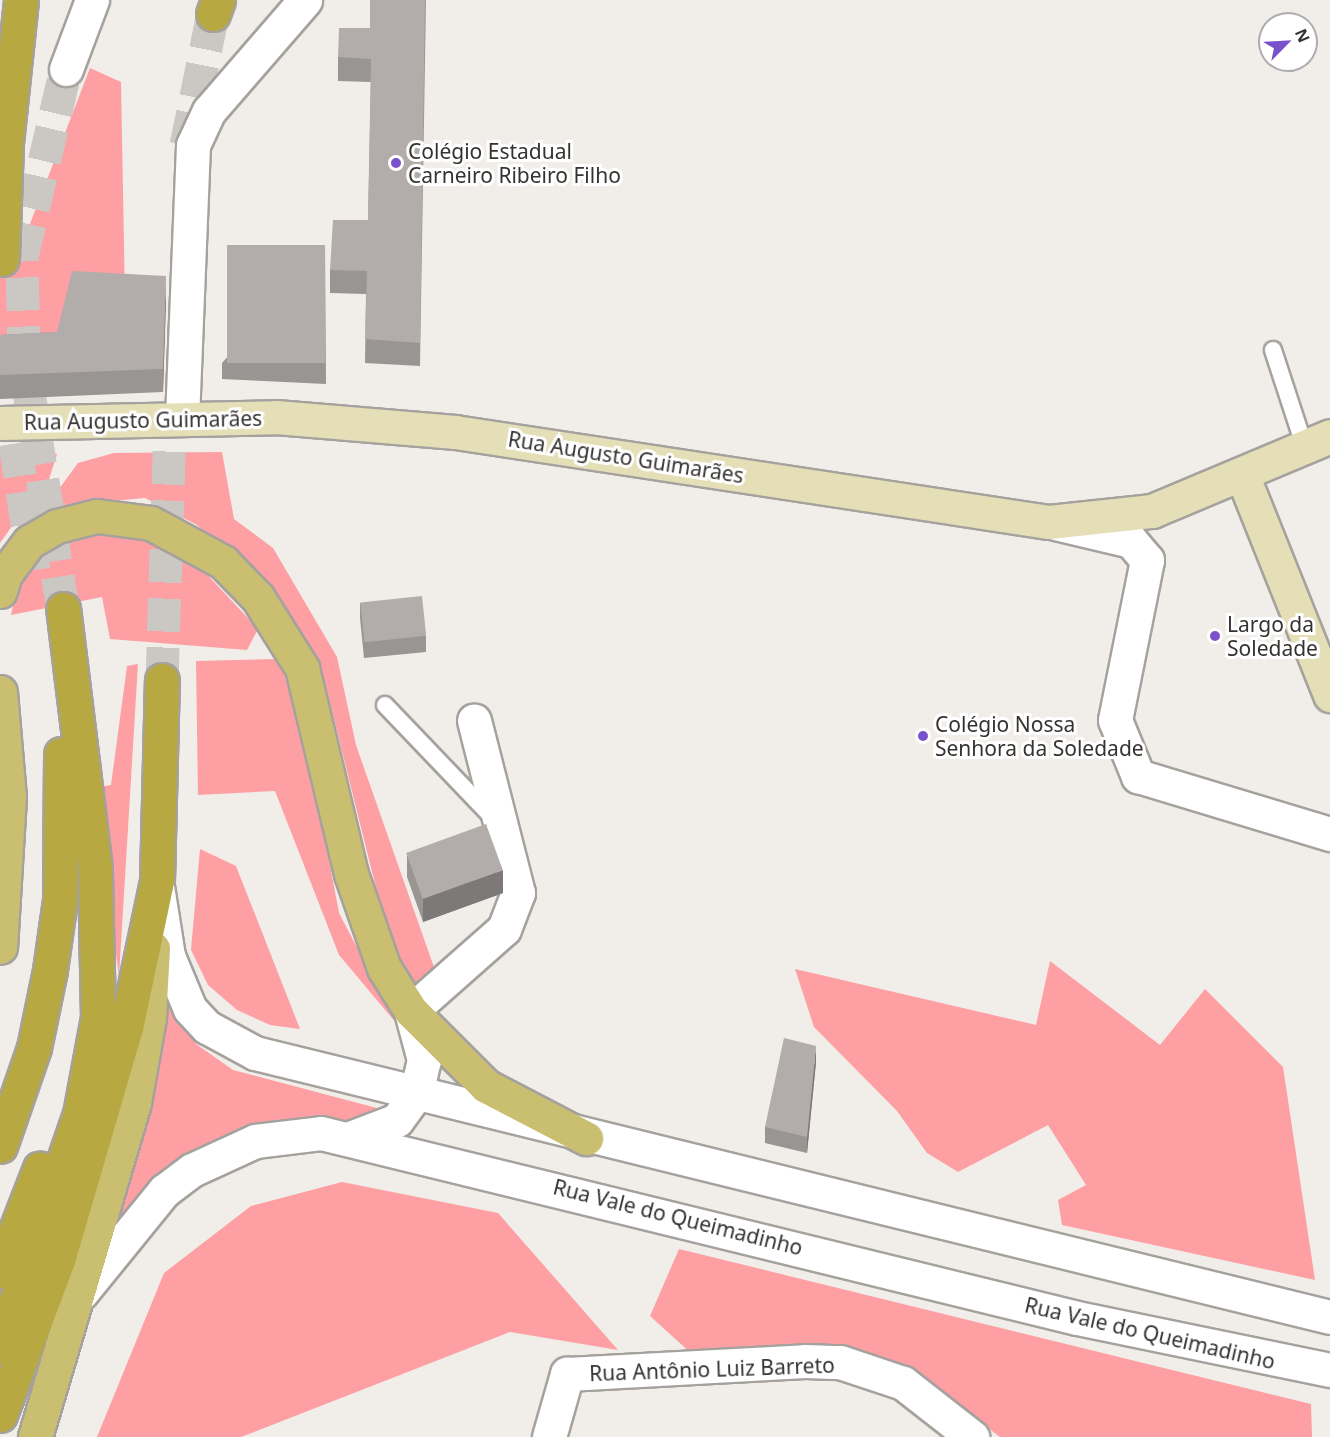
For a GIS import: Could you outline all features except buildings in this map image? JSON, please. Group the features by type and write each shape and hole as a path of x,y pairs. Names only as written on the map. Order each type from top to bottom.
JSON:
{"highway":[{"path":"2,259 6,132 21,0"},
{"path":"0,1146 34,1048 60,900 60,742 52,611 95,905 98,1017 92,1060 64,1163 0,1347"},
{"path":"0,1415 86,1174 126,1028 157,880 162,680"},
{"path":"0,1271 63,1093 95,905"}],"main road":[{"name":"Rua Augusto Guimarães","path":"0,423 276,417 455,432 1049,522 1152,511 1243,477 1318,442"},
{"path":"1243,477 1330,695"},
{"path":"0,591 15,557 42,533 76,519 126,517 186,537 258,598 302,668 367,926 384,968 411,1011 486,1086 586,1138"},
{"path":"0,692 9,797 0,947"},
{"path":"35,1437 81,1293 134,1102 149,1018 157,880"}],"street":[{"path":"66,69 92,0"},
{"path":"182,419 193,146 209,111 305,0"},
{"path":"1049,522 1131,541 1147,560 1115,720 1138,776 1165,787 1330,834"},
{"path":"353,1137 397,1119 416,1094 424,1060 411,1011 504,929 518,893 474,722"},
{"path":"157,880 177,986 207,1027 255,1053 586,1138 1330,1317"},
{"name":"Rua Vale do Queimadinho","path":"81,1293 164,1191 192,1170 255,1142 321,1132 353,1137 1077,1318 1330,1370"},
{"name":"Rua Antônio Luiz Barreto","path":"549,1437 567,1374 805,1361 840,1362 903,1383 972,1437"}],"lane":[{"path":"1273,350 1318,442"},
{"path":"384,705 501,826"}],"shaded area":[{"path":"90,68 121,82 125,300 0,398 0,264 13,268"},
{"path":"0,451 57,454 39,511 12,526 0,543"},
{"path":"222,452 234,519 273,548 337,657 356,745 436,973 412,986 390,944 325,683 289,612 197,525 145,498 57,506 56,493 78,463 114,453"},
{"path":"120,532 188,554 258,629 247,650 110,639 102,597 11,615 19,577 71,537"},
{"path":"279,659 307,743 339,913 397,1024 339,955 275,791 198,795 196,661"},
{"path":"138,664 119,976 93,788 111,785 127,666"},
{"path":"200,849 236,866 300,1029 270,1025 237,1010 208,985 191,950"},
{"path":"1050,961 1160,1045 1205,989 1283,1067 1315,1280 1062,1225 1058,1200 1086,1185 1048,1125 958,1172 927,1153 897,1111 814,1027 795,969 1036,1025"},
{"path":"170,1003 196,1044 233,1070 388,1111 363,1121 169,1167 114,1224"},
{"path":"342,1182 498,1213 618,1350 510,1332 241,1437 97,1437 164,1273 251,1206"},
{"path":"679,1249 1311,1404 1312,1437 1000,1437 912,1369 845,1350 693,1355 650,1316"}],"tunnel":[{"path":"186,145 213,14"},
{"path":"63,609 24,359 22,256 66,69"},
{"path":"162,680 171,391"},
{"path":"15,443 34,570"}],"place":[{"name":"Colégio Estadual Carneiro Ribeiro Filho","path":"396,163"},
{"name":"Largo da Soledade","path":"1215,636"},
{"name":"Colégio Nossa Senhora da Soledade","path":"923,736"}]}
